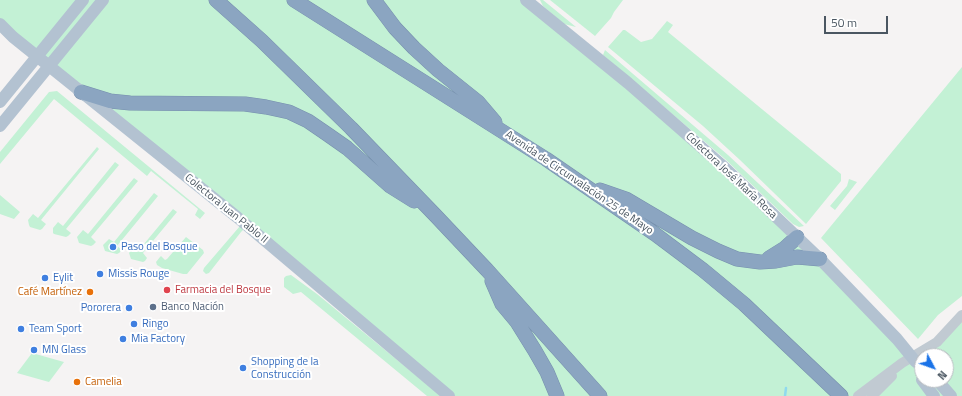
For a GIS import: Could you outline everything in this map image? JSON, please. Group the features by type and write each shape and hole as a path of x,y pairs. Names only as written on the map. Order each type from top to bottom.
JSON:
{"highway":[{"path":"216,0 262,41 352,128 487,270 600,396"},
{"name":"Avenida de Circunvalación 25 de Mayo","path":"294,0 584,184 655,234 744,304 840,395"},
{"path":"374,0 394,28 438,70 478,102 506,134"},
{"path":"82,92 110,101 130,103 244,104 289,112 308,122 347,148 390,186 435,215"},
{"path":"584,184 626,199 692,238 737,259 760,262 797,257 820,259"},
{"path":"760,262 779,253 797,237"},
{"path":"487,270 502,304 517,322 535,351 547,372 557,396"}],"main road":[{"path":"0,102 83,0"},
{"path":"0,126 103,0"},
{"name":"Colectora José María Rosa","path":"528,1 628,84 724,167 820,259 914,359"},
{"name":"Colectora Juan Pablo II","path":"0,24 13,38 238,217 449,396"},
{"path":"944,388 951,396"}],"street":[{"path":"930,348 962,315"},
{"path":"858,396 902,364 914,361"},
{"path":"872,396 902,364"}],"green space":[{"path":"0,0 526,0 724,167 912,357 914,355 914,388 954,388 954,348 923,348 962,315 962,396 449,396 0,24"},
{"path":"540,0 543,0 576,27 564,24 543,6"},
{"path":"550,0 623,0 611,18 595,36"},
{"path":"667,21 673,25 668,32 841,174 841,181 806,224 703,126 608,47 623,30 641,42 652,39"},
{"path":"605,50 728,155 804,226 799,227 793,224 725,159 603,55"},
{"path":"962,67 962,296 938,315 918,339 821,238"},
{"path":"57,91 205,213 200,219 195,215 198,209 151,171 147,176 54,99 0,164 0,152 49,92"},
{"path":"97,147 99,149 41,220 46,224 42,229 40,230 30,227 28,220 33,214 38,218"},
{"path":"115,162 119,165 66,229 71,233 66,237 54,234 53,228 58,222 63,226"},
{"path":"134,178 138,181 91,237 96,242 91,246 79,243 77,237 83,230 88,234"},
{"path":"849,179 857,182 835,210 830,206 847,186"},
{"path":"154,193 158,196 117,246 122,250 117,254 105,251 103,245 109,239 114,242"},
{"path":"0,195 20,212 14,219 0,214"},
{"path":"173,209 177,212 143,253 147,258 145,261 143,262 131,259 129,253 134,246 139,250"},
{"path":"240,226 243,230 209,273 206,274 203,271 204,268"},
{"path":"186,237 203,250 204,253 187,274 162,268 157,265 156,262 161,256 165,260 167,259"},
{"path":"291,275 317,294 441,396 427,396 301,292 293,294 284,287 284,278"},
{"path":"32,353 64,362 49,382 17,373"}],"waterway":[{"path":"785,396 786,388"}],"place":[{"name":"Paso del Bosque","path":"113,247"},
{"name":"Missis Rouge","path":"100,274"},
{"name":"Eylit","path":"45,278"},
{"name":"Farmacia del Bosque","path":"167,290"},
{"name":"Café Martínez","path":"90,292"},
{"name":"Banco Nación","path":"153,307"},
{"name":"Pororera","path":"129,308"},
{"name":"Ringo","path":"134,324"},
{"name":"Team Sport","path":"21,329"},
{"name":"Mia Factory","path":"123,339"},
{"name":"MN Glass","path":"34,350"},
{"name":"Shopping de la Construcción","path":"243,368"},
{"name":"Camelia","path":"77,382"}]}
